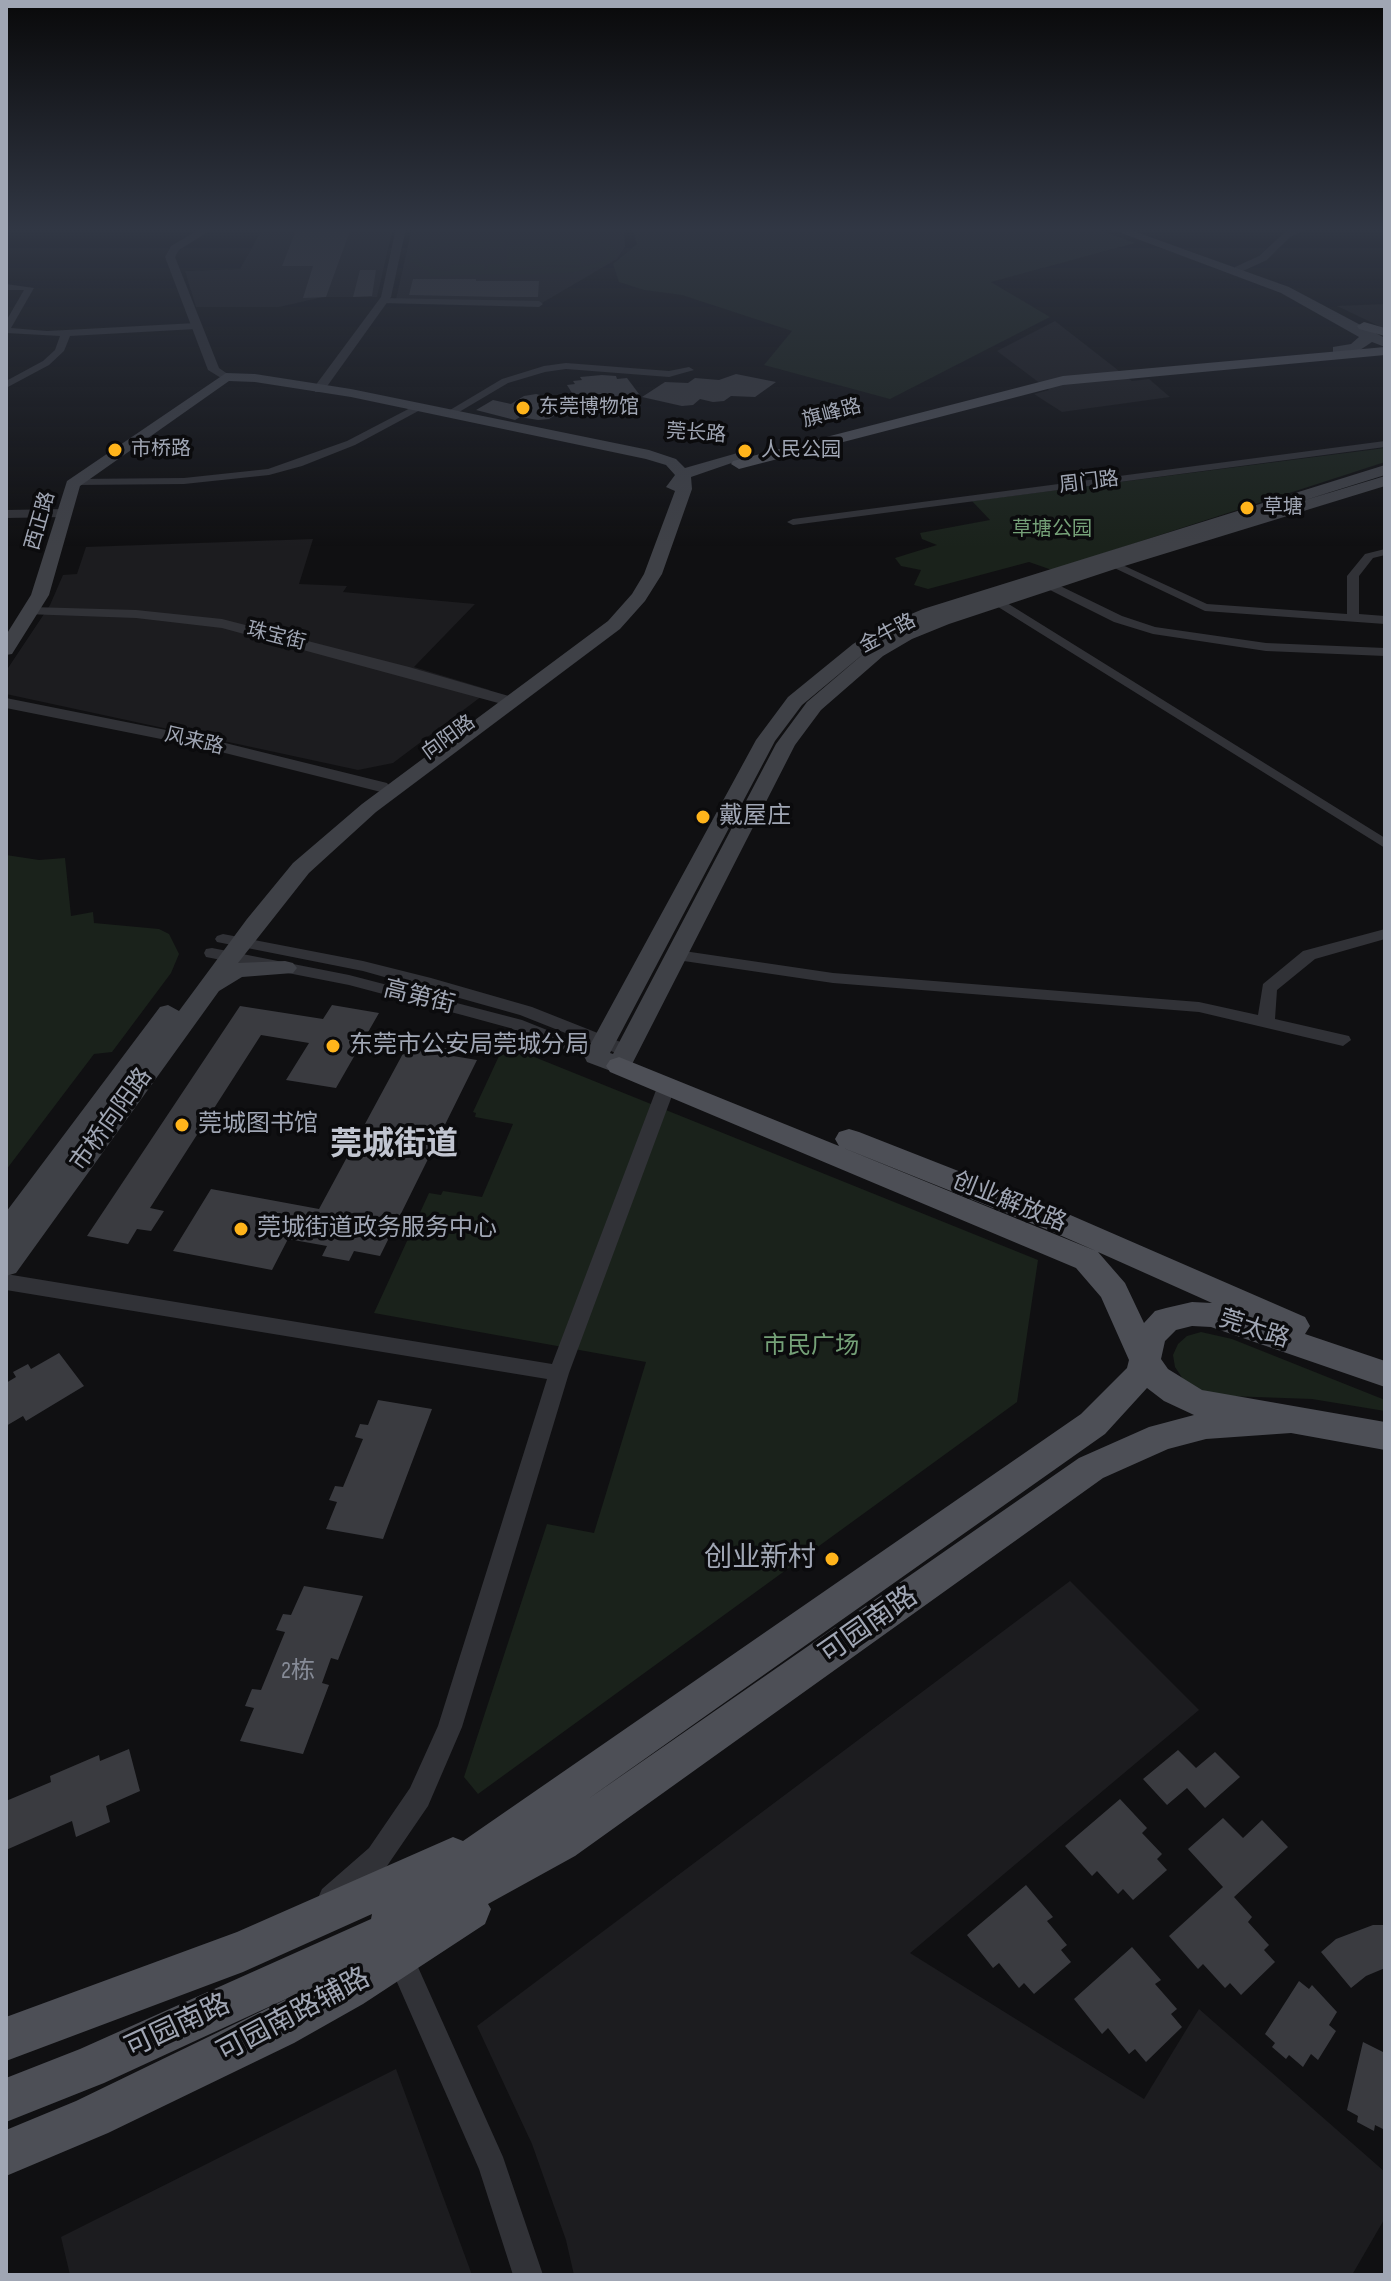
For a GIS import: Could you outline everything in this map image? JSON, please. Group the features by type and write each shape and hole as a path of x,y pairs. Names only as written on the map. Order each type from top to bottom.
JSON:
{"main road":[{"path":"1338,352 1366,341 1364,334"},
{"name":"旗峰路","path":"753,458 1057,377 1385,347"},
{"path":"1338,352 1385,357"},
{"path":"226,377 255,378 319,389 655,457 716,463 753,458"},
{"name":"西正路","path":"6,650 31,611 45,581 69,491 75,482 226,377"},
{"path":"415,409 450,413 608,449 655,464 671,480 680,484 753,458"},
{"path":"608,449 627,450 671,462 680,484"},
{"name":"莞长路","path":"627,450 716,459 753,458"},
{"path":"680,484 716,463"},
{"name":"金牛路","path":"611,1054 766,740 795,701 859,648 929,613 1385,470"},
{"path":"611,1054 677,955 786,744 814,706 877,652 906,635 999,602 1112,564 1385,481"},
{"name":"向阳路","path":"219,961 288,864 381,787 614,625 639,597 653,574 680,484"},
{"name":"向阳路","path":"219,961 301,868 346,828 508,700"},
{"path":"219,961 235,971 259,967 285,968"},
{"name":"市桥向阳路","path":"6,1232 219,961"},
{"name":"市桥向阳路","path":"6,1265 219,961"},
{"name":"创业解放路","path":"611,1054 667,1085 1087,1260 1114,1291 1129,1330 1157,1378 1175,1392 1196,1402 1287,1421"},
{"name":"创业解放路","path":"611,1054 1199,1282 1385,1372"},
{"name":"莞太路","path":"1145,1361 1151,1336 1166,1320 1192,1314 1212,1315 1385,1372"},
{"path":"1110,1410 1124,1366 1129,1330"},
{"name":"可园南路","path":"347,1949 558,1797 1068,1443 1110,1410 1141,1374 1145,1361"},
{"path":"1287,1421 1385,1436"},
{"name":"可园南路","path":"6,2100 89,2068 347,1949 411,1924 561,1842 1091,1468 1161,1437 1206,1425 1287,1421"},
{"path":"6,2039 263,1942 444,1863 558,1797"},
{"name":"可园南路辅路","path":"6,2153 92,2117 279,2028 399,1957 561,1842"}],"street":[{"path":"6,385 46,363 59,351 65,334"},
{"path":"199,334 214,370 226,377"},
{"path":"319,389 359,334"},
{"path":"450,413 505,381 544,369 566,366 669,374 689,370"},
{"path":"75,482 184,481 269,472 337,449 415,409"},
{"name":"周门路","path":"793,522 1385,444"},
{"path":"6,514 63,513"},
{"path":"1353,618 1353,576 1369,556 1385,552"},
{"path":"1112,564 1207,623 1266,647 1385,652"},
{"path":"1050,585 1141,627 1353,618 1385,620"},
{"path":"999,602 1385,844"},
{"name":"珠宝街","path":"31,611 136,614 222,624 508,700"},
{"name":"风来路","path":"6,703 201,742 381,787"},
{"path":"1266,1022 1269,988 1309,955 1385,934"},
{"path":"677,955 833,978 1199,1007 1343,1040"},
{"name":"高第街","path":"219,961 363,966 526,1011 611,1054"},
{"name":"高第街","path":"219,961 285,968 349,980 489,1017 611,1054"},
{"path":"263,1942 332,1897 378,1857 419,1797 450,1727 559,1373 667,1085"},
{"path":"6,1282 559,1373"},
{"path":"399,1957 493,2167 528,2275"}],"shaded area":[{"path":"1029,334 1072,334 1132,381 1149,379 1170,397 1062,412 1034,394 1049,390 997,351"},
{"path":"313,539 299,584 347,586 343,592 475,604 414,667 490,690 393,763 358,770 6,694 6,671 50,605 63,575 77,574 86,547"},
{"path":"1070,1581 1199,1710 910,1953 1144,2099 1199,2009 1385,2172 1385,2218 1352,2275 574,2275 566,2240 532,2144 477,2026"},
{"path":"396,2069 472,2275 70,2275 61,2237"}],"green space":[{"path":"789,334 1016,334 890,399 764,365"},
{"name":"草塘公园","path":"1385,448 1385,462 1052,570 1029,562 928,589 914,585 921,570 901,566 895,558 937,545 922,539 920,533 990,520 972,501"},
{"path":"6,855 39,860 65,858 71,916 93,912 94,923 159,929 169,934 179,954 171,973 112,1052 94,1054 6,1170"},
{"name":"市民广场","path":"517,1050 1038,1260 1017,1402 478,1794 464,1777 547,1524 594,1533 646,1362 374,1313 429,1193 441,1195 443,1191 482,1197 513,1124 475,1117 476,1113 473,1112 499,1056"},
{"path":"1201,1332 1232,1339 1385,1400 1385,1411 1312,1399 1228,1396 1196,1389 1183,1379 1175,1367 1173,1355 1178,1344 1187,1336"}],"building":[{"path":"736,374 776,382 755,397 731,396 724,401 713,402 700,399 693,405 682,406 642,397 665,382 688,383 695,378 719,380"},
{"path":"602,375 627,378 639,394 595,400 590,393 577,401 567,385 582,380 580,377"},
{"name":"东莞博物馆","path":"536,394 574,403 549,419 538,420 520,417 515,420 476,410 493,400 511,404 524,396"},
{"name":"莞城图书馆","path":"332,1005 379,1013 336,1088 286,1080 309,1043 261,1035 150,1208 164,1211 151,1231 137,1229 128,1244 87,1236 240,1006 323,1019"},
{"path":"432,1046 456,1050 453,1056 477,1060 380,1256 354,1251 349,1261 322,1256 327,1246 288,1239 272,1270 173,1251 211,1189 319,1209 406,1048 429,1052"},
{"path":"59,1353 84,1386 26,1421 23,1416 6,1426 6,1383 16,1377 13,1372 28,1364 31,1369"},
{"path":"378,1400 432,1409 383,1539 326,1529 337,1502 329,1500 335,1486 343,1487 363,1439 355,1437 360,1424 368,1425"},
{"path":"304,1586 363,1596 338,1660 331,1658 322,1683 329,1685 303,1754 240,1741 254,1708 245,1706 252,1689 261,1690 285,1632 276,1630 283,1614 291,1615"},
{"path":"129,1749 140,1791 106,1806 110,1822 76,1837 72,1821 6,1850 6,1801 51,1782 50,1776 99,1755 100,1761"},
{"path":"1178,1750 1196,1768 1215,1752 1240,1777 1205,1808 1187,1788 1167,1805 1143,1779"},
{"path":"1120,1799 1147,1828 1142,1833 1162,1854 1157,1859 1167,1870 1133,1900 1123,1889 1118,1894 1097,1871 1092,1876 1065,1846"},
{"path":"1223,1818 1243,1838 1262,1820 1288,1847 1234,1897 1252,1917 1248,1922 1269,1945 1264,1950 1275,1962 1241,1995 1230,1983 1225,1988 1203,1964 1198,1969 1169,1936 1223,1887 1188,1849"},
{"path":"1026,1885 1053,1917 1047,1921 1067,1945 1061,1950 1071,1962 1034,1994 1024,1983 1019,1988 999,1963 993,1968 967,1935"},
{"path":"1373,1925 1385,1925 1385,1968 1366,1976 1351,1988 1321,1952 1336,1939"},
{"path":"1132,1947 1161,1980 1155,1984 1177,2009 1171,2014 1182,2027 1146,2062 1135,2049 1129,2054 1108,2028 1102,2034 1074,1999"},
{"path":"1299,1981 1309,1989 1312,1985 1337,2012 1329,2025 1336,2031 1318,2060 1311,2054 1303,2067 1289,2055 1286,2059 1272,2047 1275,2043 1265,2034"},
{"path":"1363,2042 1385,2053 1385,2130 1375,2125 1374,2131 1357,2122 1358,2116 1347,2110"}],"place":[{"name":"东莞博物馆","path":"523,408"},
{"name":"市桥路","path":"115,450"},
{"name":"人民公园","path":"745,451"},
{"name":"草塘","path":"1247,508"},
{"name":"戴屋庄","path":"703,817"},
{"name":"东莞市公安局莞城分局","path":"333,1046"},
{"name":"莞城图书馆","path":"182,1125"},
{"name":"莞城街道政务服务中心","path":"241,1229"},
{"name":"创业新村","path":"832,1559"}],"district":[{"name":"莞城街道","path":"394,1146"}]}
